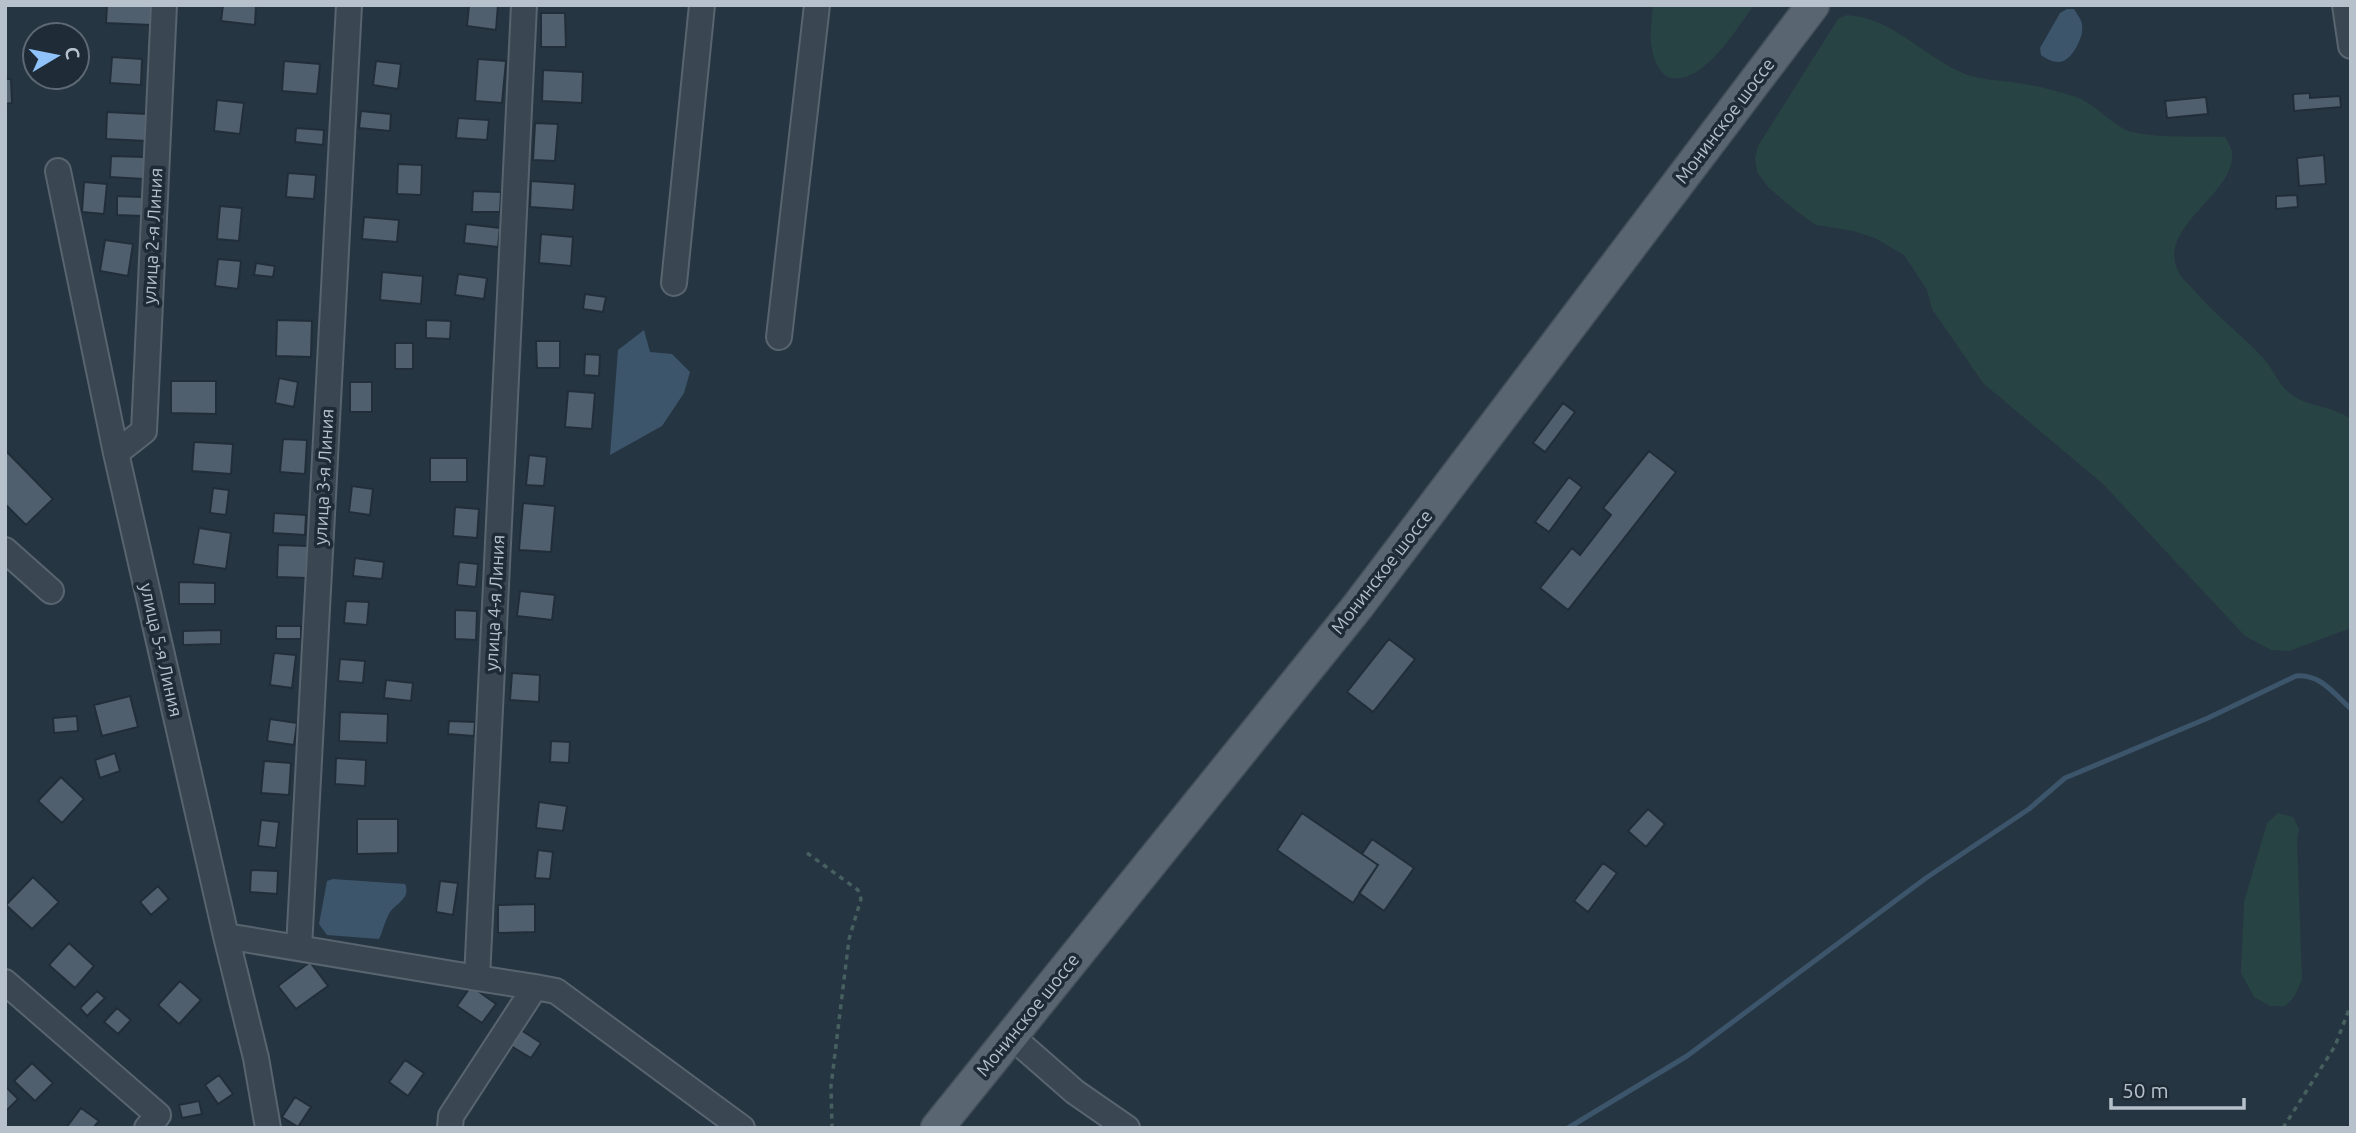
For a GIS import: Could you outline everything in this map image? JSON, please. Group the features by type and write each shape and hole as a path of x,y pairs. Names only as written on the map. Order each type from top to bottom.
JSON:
{"main road":[{"name":"Монинское шоссе","path":"937,1128 1358,606 1813,5"}],"street":[{"name":"улица 2-я Линия","path":"116,453 144,431 164,5"},
{"name":"улица 3-я Линия","path":"299,948 349,5"},
{"name":"улица 4-я Линия","path":"477,978 524,5"},
{"path":"674,284 702,5"},
{"path":"779,337 817,5"},
{"path":"2345,5 2351,46"},
{"name":"улица 5-я Линия","path":"58,171 116,453 256,1058 268,1128"},
{"path":"5,550 51,591"},
{"path":"226,936 556,991 742,1128"},
{"path":"5,982 152,1121"},
{"path":"450,1128 451,1116 535,987"},
{"path":"1011,1036 1075,1092 1127,1128"}],"path":[{"path":"807,853 858,890 861,899 849,939 841,999 831,1086 832,1128"},
{"path":"2283,1128 2335,1046 2351,1004"}],"green space":[{"path":"1653,5 1754,5 1729,40 1708,63 1684,77 1672,78 1661,71 1653,53"},
{"path":"1847,15 1879,23 1965,74 2037,86 2078,98 2117,125 2133,132 2158,136 2225,137 2232,152 2230,167 2222,182 2186,226 2177,241 2174,256 2182,277 2262,357 2287,391 2299,399 2337,411 2351,419 2351,628 2289,651 2271,650 2245,636 2103,484 1983,383 1932,309 1927,290 1904,255 1875,238 1853,231 1816,225 1768,187 1757,172 1755,159 1758,146 1838,19"},
{"path":"2278,813 2293,817 2299,829 2297,840 2302,980 2294,997 2285,1006 2270,1006 2254,997 2241,973 2244,902 2267,823"}],"water":[{"path":"2074,9 2080,18 2082,30 2077,46 2070,56 2057,62 2041,55 2040,48 2060,13"},
{"path":"644,330 650,352 672,354 690,372 684,393 662,426 610,455 618,350"},
{"path":"333,879 405,884 405,896 390,912 379,939 327,935 319,924 327,881"}],"building":[{"path":"107,5 152,5 151,25 106,23"},
{"path":"223,5 256,5 255,25 221,21"},
{"path":"469,5 498,5 496,30 467,26"},
{"path":"541,13 565,13 566,47 541,47"},
{"path":"112,57 142,59 141,85 110,83"},
{"path":"478,59 506,61 502,103 475,101"},
{"path":"284,61 320,64 317,94 282,91"},
{"path":"376,61 401,64 398,89 373,85"},
{"path":"543,70 583,72 582,103 542,101"},
{"path":"5,79 11,79 12,103 5,104"},
{"path":"2310,93 2310,98 2340,96 2341,107 2294,111 2293,94"},
{"path":"2206,97 2208,114 2167,118 2165,101"},
{"path":"217,100 244,103 240,134 214,131"},
{"path":"361,111 391,114 390,131 359,128"},
{"path":"107,112 148,114 147,141 106,139"},
{"path":"458,118 489,120 487,140 456,138"},
{"path":"535,123 558,124 555,161 533,160"},
{"path":"296,128 324,130 323,145 295,142"},
{"path":"2324,155 2326,184 2299,186 2297,158"},
{"path":"111,156 145,157 144,179 110,177"},
{"path":"398,164 422,165 421,195 397,194"},
{"path":"288,173 316,175 314,199 286,197"},
{"path":"531,181 575,184 573,210 530,207"},
{"path":"84,182 107,184 104,214 82,212"},
{"path":"473,191 501,192 500,212 472,212"},
{"path":"2297,195 2298,207 2276,209 2276,196"},
{"path":"117,196 142,197 142,216 117,215"},
{"path":"220,206 242,208 239,241 217,239"},
{"path":"364,217 399,220 397,242 362,239"},
{"path":"466,224 500,228 498,247 464,243"},
{"path":"541,234 573,237 571,266 539,263"},
{"path":"105,240 133,244 128,276 100,271"},
{"path":"218,259 241,261 238,289 215,286"},
{"path":"256,263 275,266 273,277 254,275"},
{"path":"382,272 423,276 421,304 380,300"},
{"path":"458,274 487,278 484,299 455,295"},
{"path":"585,294 606,297 603,312 583,309"},
{"path":"277,320 312,321 311,357 276,356"},
{"path":"426,320 451,321 450,339 426,338"},
{"path":"536,341 560,341 560,368 537,368"},
{"path":"395,343 413,343 413,369 395,369"},
{"path":"585,354 600,355 599,376 584,375"},
{"path":"279,378 298,382 294,407 275,403"},
{"path":"171,381 216,381 216,414 171,413"},
{"path":"350,382 372,382 372,412 350,412"},
{"path":"568,391 595,393 592,429 565,427"},
{"path":"1563,403 1575,412 1545,452 1533,443"},
{"path":"283,439 307,440 305,474 280,472"},
{"path":"194,442 233,444 231,474 192,471"},
{"path":"5,450 53,499 26,525 5,504"},
{"path":"1649,451 1676,472 1568,610 1540,588 1572,548 1580,555 1611,515 1603,508"},
{"path":"529,455 547,457 544,486 526,485"},
{"path":"430,458 467,458 467,482 430,482"},
{"path":"1569,477 1582,487 1549,532 1535,522"},
{"path":"352,486 373,489 370,515 349,512"},
{"path":"213,488 229,490 226,515 210,513"},
{"path":"523,503 555,506 551,552 519,550"},
{"path":"455,507 479,509 477,538 453,536"},
{"path":"274,513 306,515 305,535 273,533"},
{"path":"199,528 231,533 226,569 193,564"},
{"path":"278,545 308,546 306,578 277,577"},
{"path":"355,558 384,562 382,579 353,576"},
{"path":"459,562 478,564 476,587 457,585"},
{"path":"179,582 215,583 215,604 179,604"},
{"path":"520,591 555,595 552,620 517,616"},
{"path":"346,601 369,602 367,625 344,623"},
{"path":"455,610 477,611 476,640 455,639"},
{"path":"276,626 301,626 301,639 276,639"},
{"path":"221,630 221,644 183,645 183,631"},
{"path":"1389,639 1415,659 1373,712 1347,692"},
{"path":"274,653 296,655 292,688 270,685"},
{"path":"340,659 365,661 363,683 338,681"},
{"path":"512,673 540,675 539,702 510,700"},
{"path":"386,680 413,683 411,701 384,698"},
{"path":"130,696 138,727 102,736 94,705"},
{"path":"340,712 388,714 387,743 339,741"},
{"path":"77,716 78,731 54,733 53,718"},
{"path":"270,719 297,723 294,745 267,741"},
{"path":"449,721 475,722 474,736 448,734"},
{"path":"551,741 570,742 569,763 550,762"},
{"path":"115,753 120,771 100,778 95,760"},
{"path":"336,758 366,760 365,786 335,784"},
{"path":"264,761 291,763 289,795 261,793"},
{"path":"61,777 84,799 62,823 38,801"},
{"path":"539,802 567,806 563,831 536,828"},
{"path":"1648,809 1665,824 1646,847 1628,831"},
{"path":"1302,813 1378,865 1353,903 1277,850"},
{"path":"357,819 398,819 398,853 357,854"},
{"path":"261,820 279,822 276,848 258,846"},
{"path":"1372,839 1414,868 1384,911 1359,893 1378,865 1362,854"},
{"path":"538,850 553,852 550,879 535,878"},
{"path":"1603,863 1617,873 1588,912 1574,901"},
{"path":"251,870 278,871 277,894 250,892"},
{"path":"33,877 59,902 32,929 6,905"},
{"path":"440,881 458,883 453,915 436,912"},
{"path":"158,886 169,899 151,915 140,902"},
{"path":"535,904 535,932 498,933 498,905"},
{"path":"69,943 94,966 75,988 49,965"},
{"path":"310,962 328,986 296,1009 278,986"},
{"path":"180,981 201,1000 179,1024 158,1005"},
{"path":"471,986 496,1004 482,1023 457,1006"},
{"path":"97,991 105,998 87,1016 80,1008"},
{"path":"117,1008 131,1020 118,1034 104,1022"},
{"path":"521,1030 541,1043 531,1058 511,1046"},
{"path":"405,1060 424,1073 408,1096 389,1082"},
{"path":"32,1063 53,1083 35,1101 14,1081"},
{"path":"219,1075 233,1094 218,1104 205,1085"},
{"path":"5,1086 18,1099 5,1112"},
{"path":"295,1097 311,1107 298,1127 282,1117"},
{"path":"199,1101 202,1114 182,1118 179,1105"},
{"path":"81,1108 99,1121 93,1128 66,1128"}],"waterway":[{"path":"1568,1128 1687,1056 1926,878 2029,809 2065,778 2208,718 2296,676 2320,681 2351,709"}]}
